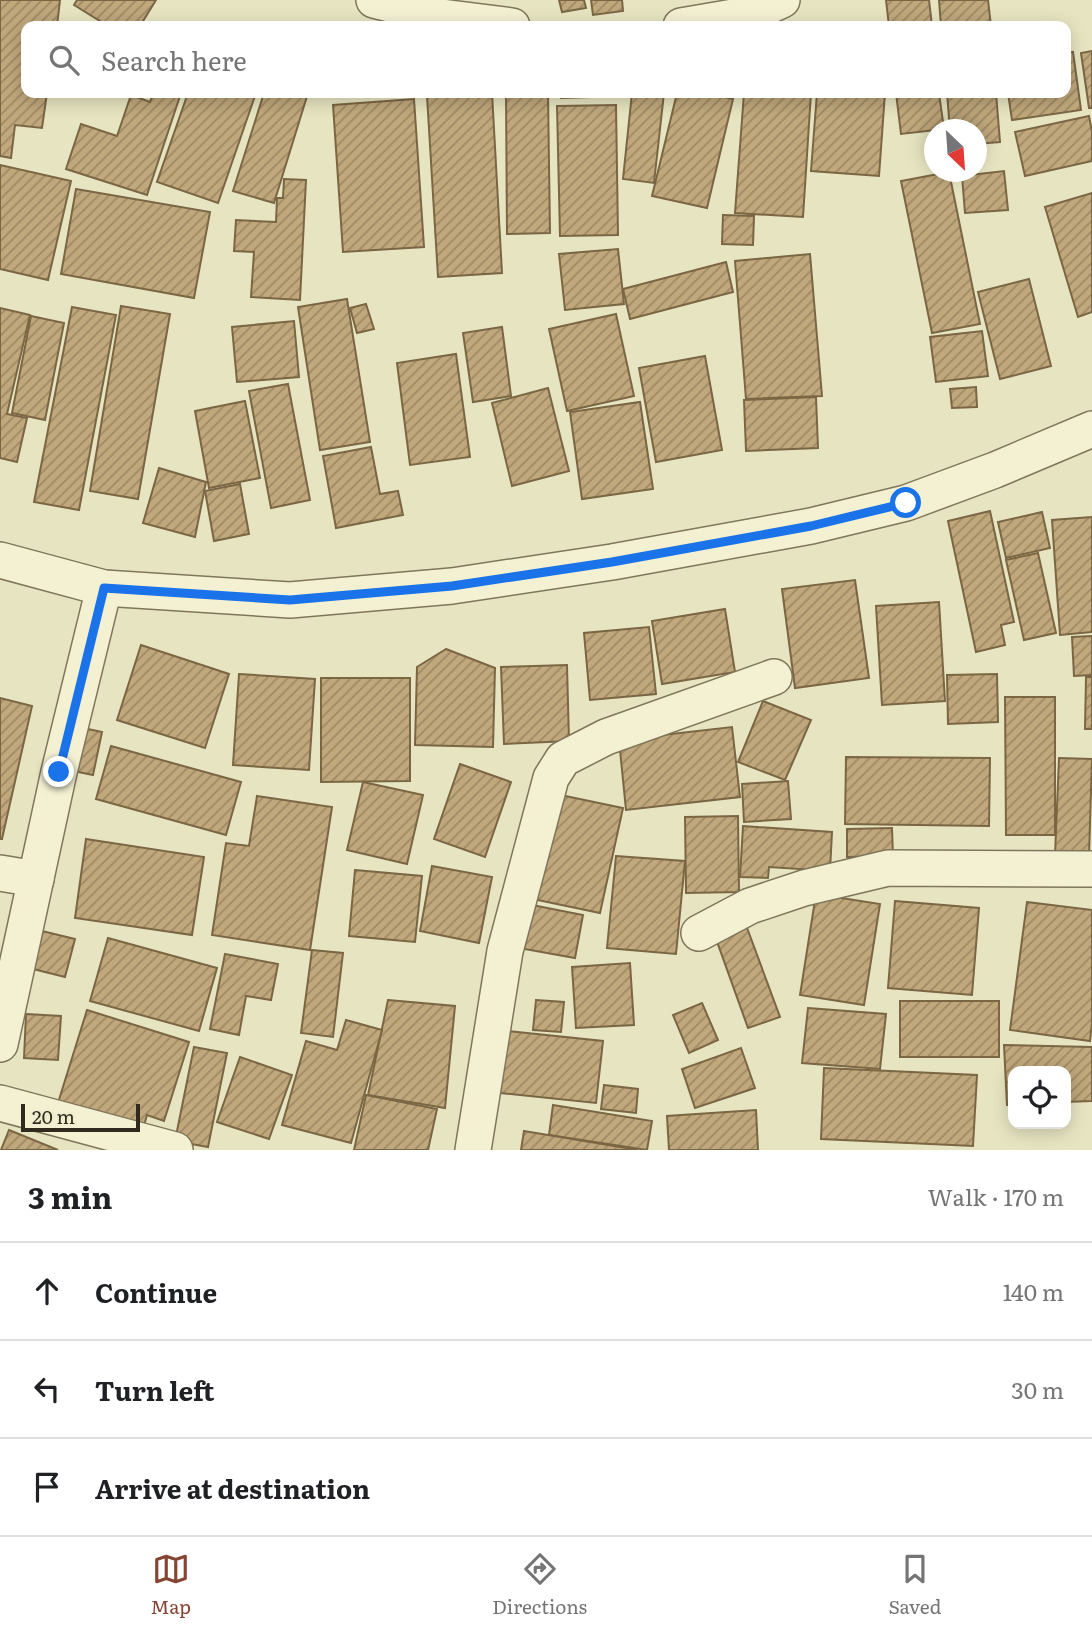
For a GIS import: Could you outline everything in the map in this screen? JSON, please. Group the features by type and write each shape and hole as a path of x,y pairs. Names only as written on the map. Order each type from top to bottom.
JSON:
{"street":[{"path":"374,0 441,18 468,21"},
{"path":"710,21 751,14 782,0"},
{"path":"0,560 104,588 290,600 452,586 612,562 811,526 906,503 995,470 1092,429"},
{"path":"0,1044 104,588"},
{"path":"473,1150 505,951 556,767 563,759 606,737 774,677"},
{"path":"699,933 750,906 804,888 888,869 1092,869"},
{"path":"0,873 36,879"},
{"path":"0,1103 175,1150"}],"building":[{"path":"0,0 60,0 58,21 21,21 21,98 46,98 42,128 15,125 11,158 0,156"},
{"path":"77,0 156,0 143,21 100,21 74,5"},
{"path":"559,0 584,0 586,8 562,12"},
{"path":"591,0 622,0 623,11 593,15"},
{"path":"886,0 929,0 931,21 888,21"},
{"path":"939,0 988,0 990,21 941,21"},
{"path":"1092,51 1092,108 1089,108 1081,53"},
{"path":"1071,52 1081,110 1012,120 1009,98 1071,98"},
{"path":"130,98 150,102 151,98 179,98 147,195 66,169 81,124 117,136"},
{"path":"186,98 254,98 218,203 157,182"},
{"path":"262,98 306,98 274,203 233,191"},
{"path":"427,98 492,98 502,273 438,277"},
{"path":"506,98 548,98 550,233 507,234"},
{"path":"631,98 663,98 654,183 623,179"},
{"path":"676,98 733,99 707,208 652,196"},
{"path":"744,98 811,98 803,217 735,213"},
{"path":"817,98 885,98 879,176 811,171"},
{"path":"897,98 940,98 943,119 924,119 924,131 901,134"},
{"path":"947,98 996,98 1000,142 987,143 987,119 949,119"},
{"path":"414,99 424,247 343,252 333,105"},
{"path":"616,105 618,235 560,236 557,106"},
{"path":"1089,116 1092,161 1025,176 1015,132"},
{"path":"0,165 71,181 48,280 0,269"},
{"path":"1004,171 1008,210 965,213 962,182 987,182 987,173"},
{"path":"924,177 924,182 951,182 980,324 932,333 901,181"},
{"path":"284,179 306,180 300,300 251,297 254,252 234,251 236,220 276,222 277,198 283,198"},
{"path":"76,189 210,212 194,298 61,274"},
{"path":"1092,193 1092,312 1078,317 1045,207"},
{"path":"723,215 754,216 753,245 722,244"},
{"path":"618,249 624,304 565,310 559,254"},
{"path":"810,254 822,396 746,399 735,261"},
{"path":"726,262 733,292 630,319 623,289"},
{"path":"1029,279 1051,366 1000,379 978,292"},
{"path":"347,299 370,442 320,450 298,307"},
{"path":"366,304 374,329 357,333 350,308"},
{"path":"121,306 170,314 138,499 90,491"},
{"path":"72,307 116,315 79,510 34,502"},
{"path":"0,308 30,315 7,414 27,418 17,462 0,458"},
{"path":"616,314 634,396 567,411 549,329"},
{"path":"31,316 64,323 45,420 12,413"},
{"path":"294,321 299,377 237,382 232,327"},
{"path":"502,327 511,396 473,402 463,333"},
{"path":"982,331 988,376 936,382 930,337"},
{"path":"456,354 470,457 410,465 397,363"},
{"path":"705,356 722,450 656,462 639,368"},
{"path":"288,384 310,500 271,508 249,391"},
{"path":"976,387 977,407 952,408 950,389"},
{"path":"548,388 569,471 512,486 492,403"},
{"path":"816,397 818,448 746,451 744,400"},
{"path":"245,401 260,478 209,488 195,411"},
{"path":"640,402 653,489 582,499 570,412"},
{"path":"371,447 380,494 398,491 403,515 336,528 323,456"},
{"path":"159,468 206,482 195,537 143,523"},
{"path":"240,484 249,534 214,541 205,491"},
{"path":"990,511 1014,622 1001,625 1005,645 976,652 948,521"},
{"path":"1042,512 1050,548 1006,558 998,522"},
{"path":"1092,517 1092,632 1060,635 1052,520"},
{"path":"1038,553 1056,633 1024,640 1006,560"},
{"path":"855,580 869,678 795,688 782,589"},
{"path":"939,602 945,701 882,705 876,606"},
{"path":"725,609 735,672 662,684 652,621"},
{"path":"649,627 656,694 590,700 584,633"},
{"path":"1092,636 1092,675 1074,676 1072,637"},
{"path":"141,645 229,674 205,748 117,720"},
{"path":"446,649 495,668 493,747 415,745 417,667"},
{"path":"567,665 569,741 504,744 501,667"},
{"path":"239,674 315,679 309,770 233,765"},
{"path":"997,674 998,722 948,724 947,675"},
{"path":"1086,677 1092,677 1092,729 1085,729"},
{"path":"321,678 410,678 410,781 321,782"},
{"path":"1005,697 1055,697 1055,835 1006,835"},
{"path":"0,698 32,706 2,839 0,839"},
{"path":"763,701 811,720 785,780 738,762"},
{"path":"74,726 102,732 93,775 64,769"},
{"path":"732,727 740,797 626,810 619,740"},
{"path":"111,746 241,782 226,835 96,799"},
{"path":"846,757 990,758 989,826 845,824"},
{"path":"1059,758 1092,759 1089,856 1055,855"},
{"path":"460,764 511,782 485,857 434,839"},
{"path":"788,781 791,819 744,822 742,784"},
{"path":"363,782 423,795 407,864 347,850"},
{"path":"551,793 623,808 600,913 528,898"},
{"path":"257,796 332,807 310,950 212,935 226,843 249,846"},
{"path":"738,816 739,892 686,893 685,817"},
{"path":"743,826 832,832 830,871 769,867 768,878 740,877"},
{"path":"892,828 893,856 847,857 847,829"},
{"path":"86,839 204,857 192,935 75,918"},
{"path":"616,856 685,861 676,954 607,948"},
{"path":"432,866 492,877 479,943 420,931"},
{"path":"355,870 422,876 415,942 349,936"},
{"path":"816,894 880,904 864,1005 800,995"},
{"path":"895,901 979,908 972,995 888,988"},
{"path":"1027,902 1092,910 1090,1041 1010,1030"},
{"path":"527,904 583,915 575,958 519,948"},
{"path":"746,925 780,1017 748,1028 715,936"},
{"path":"42,931 75,939 65,977 33,969"},
{"path":"108,938 217,968 199,1031 90,1001"},
{"path":"312,950 343,953 333,1037 301,1033"},
{"path":"225,954 278,964 271,1000 246,996 239,1035 210,1029"},
{"path":"630,963 634,1025 576,1028 572,967"},
{"path":"388,1000 455,1006 445,1108 368,1095"},
{"path":"536,1000 564,1002 561,1032 533,1030"},
{"path":"900,1001 999,1001 999,1057 900,1057"},
{"path":"702,1003 718,1040 689,1053 673,1015"},
{"path":"808,1008 886,1014 880,1069 802,1063"},
{"path":"87,1010 189,1042 164,1121 147,1115 142,1133 57,1106"},
{"path":"26,1014 61,1016 58,1060 24,1058"},
{"path":"346,1020 382,1030 351,1143 282,1125 306,1041 337,1050"},
{"path":"507,1031 603,1041 596,1103 500,1093"},
{"path":"1004,1045 1092,1047 1092,1101 1071,1102 1071,1066 1008,1066 1007,1105"},
{"path":"194,1047 227,1053 208,1147 175,1141"},
{"path":"741,1048 755,1088 695,1108 682,1069"},
{"path":"240,1057 292,1075 269,1139 217,1122"},
{"path":"824,1068 977,1075 973,1146 821,1139"},
{"path":"604,1085 638,1089 636,1113 601,1109"},
{"path":"366,1095 437,1109 428,1150 354,1150"},
{"path":"553,1105 652,1121 647,1150 549,1135"},
{"path":"756,1110 758,1150 669,1150 667,1116"},
{"path":"9,1130 58,1150 1,1150"},
{"path":"524,1131 638,1150 521,1150"}],"route":[{"path":"59,772 104,588 290,600 452,586 612,562 811,526 906,503"}]}
